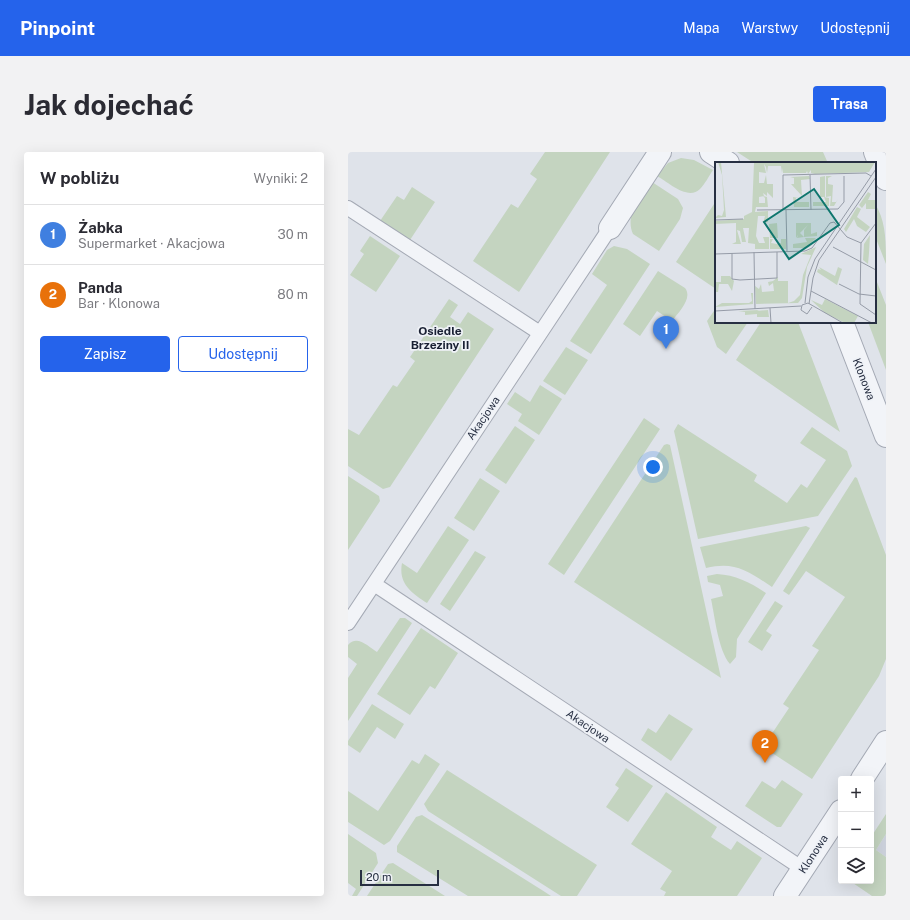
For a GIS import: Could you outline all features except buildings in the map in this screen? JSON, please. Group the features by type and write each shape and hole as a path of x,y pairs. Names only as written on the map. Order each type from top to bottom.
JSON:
{"street":[{"name":"Akacjowa","path":"610,228 660,152"},
{"path":"711,152 726,162"},
{"name":"Klonowa","path":"842,323 886,436"},
{"path":"864,776 886,742"},
{"name":"Klonowa","path":"785,896 840,812"}],"lane":[{"path":"348,208 540,333"},
{"name":"Akacjowa","path":"348,623 610,228"},
{"name":"Akacjowa","path":"374,584 803,869"}],"shaded area":[{"path":"886,834 886,857 876,850"}],"green space":[{"path":"545,152 610,152 519,292 473,261 511,204 518,208 537,179 530,174"},
{"path":"737,152 823,152 827,161 826,162 752,162"},
{"path":"681,158 694,160 713,170 702,187 695,192 684,192 657,176 668,163"},
{"path":"652,182 678,199 683,208 680,219 659,251 633,234 631,227 632,213 635,206"},
{"path":"412,187 435,202 410,240 380,221 397,196 404,200"},
{"path":"715,203 715,288 676,262"},
{"path":"876,206 879,210 883,224 886,264 876,239"},
{"path":"370,236 400,256 376,292 350,275 364,254 360,251"},
{"path":"614,246 627,249 650,264 591,354 570,341 607,285 592,274 607,250"},
{"path":"658,271 685,288 687,292 686,300 672,321 657,311 640,336 623,324"},
{"path":"876,280 886,305 886,370 868,323 876,323"},
{"path":"449,299 458,305 450,317 460,324 468,312 494,329 390,487 383,489 348,466 348,429 359,435 393,385 397,387 415,361 410,357"},
{"path":"715,309 715,323 747,323 726,354 717,347 707,321"},
{"path":"760,323 798,323 840,432 736,360"},
{"path":"566,347 588,360 565,395 543,381"},
{"path":"540,385 562,399 539,435 518,421 522,414 507,404 515,392 530,402"},
{"path":"644,418 660,429 564,575 548,564"},
{"path":"678,424 757,475 754,481 787,503 801,484 807,488 826,460 800,443 812,427 847,451 852,466 818,516 698,539 674,431"},
{"path":"515,426 535,440 506,484 485,470"},
{"path":"664,445 670,445 721,678 574,582"},
{"path":"348,476 379,496 380,501 348,550"},
{"path":"855,477 857,478 886,555 886,659 879,676 812,779 763,747 789,708 783,704 819,650 812,646 845,597 806,571 789,595 783,591"},
{"path":"480,478 500,491 474,531 454,518"},
{"path":"448,526 469,540 427,603 407,587 402,577 402,563 417,573"},
{"path":"806,526 810,528 772,587 756,576 741,569 725,566 706,568 700,547"},
{"path":"475,551 486,557 450,611 440,604"},
{"path":"717,574 743,580 766,593 737,639 736,657 730,664 720,642 711,599 723,596 720,585 708,582 707,576"},
{"path":"775,601 783,606 766,631 772,635 762,651 748,642"},
{"path":"400,618 405,618 412,623 348,721 348,678 357,664 348,657 348,645 352,642 359,641 363,642 377,652"},
{"path":"421,628 458,653 435,689 430,686 410,715 377,694"},
{"path":"372,704 404,724 395,739 377,727 360,753 348,745 348,741"},
{"path":"669,714 693,729 671,761 641,740 648,728 656,733"},
{"path":"425,754 440,764 390,841 384,845 348,822 348,791 378,811 412,760 419,764"},
{"path":"626,768 653,786 628,822 606,807 619,788 615,785"},
{"path":"447,770 597,865 577,896 561,896 428,811 424,804"},
{"path":"782,780 803,794 781,827 777,827 745,806 762,781 775,789"},
{"path":"666,792 717,827 711,837 731,850 737,841 762,858 737,896 664,896 666,892 660,889 672,871 631,844"},
{"path":"886,814 886,834 876,850 886,857 886,896 872,896 854,884 874,884 874,832"},
{"path":"422,815 551,896 468,896 397,852 397,846 416,817"},
{"path":"348,834 376,853 378,863 357,896 352,896 356,889 348,883"},
{"path":"393,863 445,896 367,896 388,864"}],"place":[{"name":"Żabka","path":"666,349"},
{"name":"Panda","path":"765,763"}],"district":[{"name":"Osiedle Brzeziny II","path":"440,338"}]}
